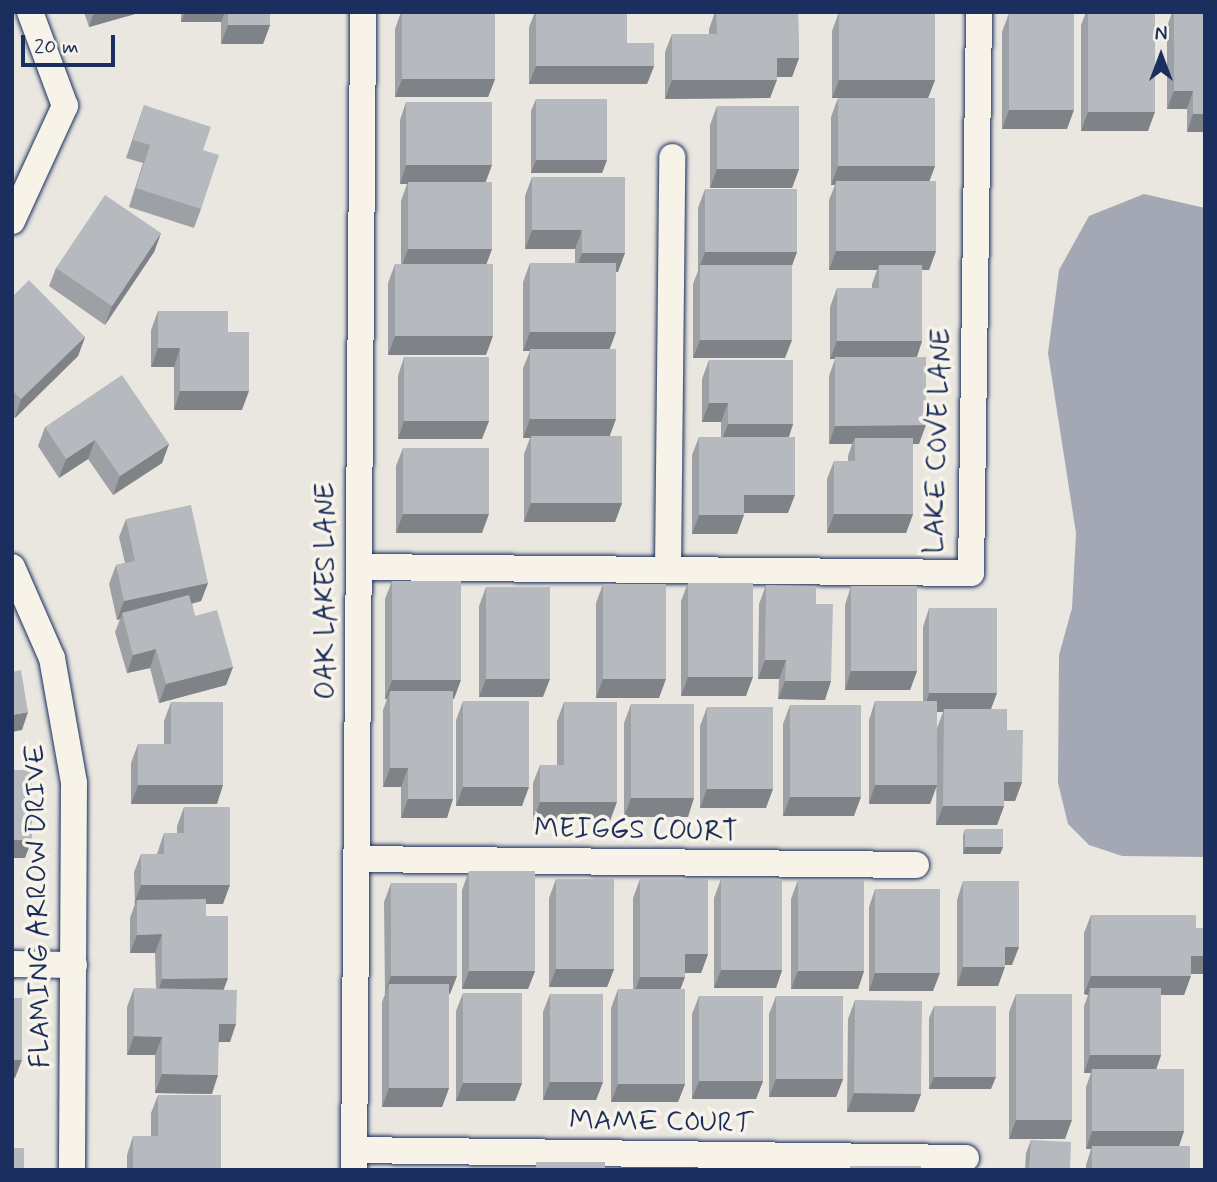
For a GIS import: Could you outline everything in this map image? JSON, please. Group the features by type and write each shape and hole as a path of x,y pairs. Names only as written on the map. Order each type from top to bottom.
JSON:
{"street":[{"path":"12,221 51,147 65,106 30,12"},
{"name":"OAK LAKES LANE","path":"354,1160 363,12"},
{"name":"LAKE COVE LANE","path":"359,567 971,573 979,12"},
{"path":"668,570 672,157"},
{"name":"FLAMING ARROW DRIVE","path":"12,567 52,658 65,708 74,783 72,1170"},
{"name":"MEIGGS COURT","path":"356,859 916,865"},
{"path":"12,964 74,965"},
{"name":"MAME COURT","path":"354,1160 966,1158"}],"shaded area":[{"path":"1144,194 1205,208 1205,857 1122,856 1089,845 1068,824 1058,783 1059,655 1072,608 1076,533 1048,353 1059,270 1089,216"}],"building":[{"path":"228,12 270,12 270,25 228,25"},
{"path":"402,12 495,12 495,79 402,79"},
{"path":"536,12 627,12 627,43 654,43 654,66 536,66"},
{"path":"716,12 798,12 799,58 777,58 777,80 672,80 672,34 717,34"},
{"path":"839,12 935,12 935,80 839,80"},
{"path":"1088,12 1155,12 1155,112 1088,112"},
{"path":"1174,12 1205,12 1205,114 1193,114 1193,91 1174,91"},
{"path":"1009,13 1074,13 1074,110 1009,110"},
{"path":"838,98 935,98 935,166 838,166"},
{"path":"536,99 607,99 607,160 536,160"},
{"path":"406,102 492,102 492,165 406,165"},
{"path":"144,105 211,127 203,150 219,155 201,209 136,188 150,145 133,140"},
{"path":"717,106 799,106 799,169 717,169"},
{"path":"532,177 625,177 625,253 582,253 582,230 532,230"},
{"path":"836,181 936,181 936,251 836,251"},
{"path":"408,182 492,182 492,249 408,249"},
{"path":"705,189 797,189 797,252 705,252"},
{"path":"105,195 161,233 112,306 56,268"},
{"path":"530,263 616,263 616,332 530,332"},
{"path":"395,264 493,264 493,336 395,336"},
{"path":"700,265 792,265 792,340 700,340"},
{"path":"879,265 922,265 922,341 837,341 837,288 879,288"},
{"path":"29,280 85,337 21,399 12,390 12,297"},
{"path":"158,311 228,311 228,332 249,332 249,391 180,391 180,348 158,348"},
{"path":"530,349 616,349 616,419 530,419"},
{"path":"404,357 489,357 489,421 404,421"},
{"path":"835,357 926,357 926,425 835,426"},
{"path":"709,360 793,360 793,424 728,424 728,403 709,403"},
{"path":"122,375 169,444 120,476 95,440 66,459 45,427"},
{"path":"531,436 622,436 622,503 531,503"},
{"path":"699,437 795,437 795,495 744,495 744,515 699,515"},
{"path":"855,438 913,438 913,514 834,514 834,461 855,461"},
{"path":"403,448 489,448 489,514 403,514"},
{"path":"191,505 208,583 124,601 116,565 135,561 126,519"},
{"path":"392,581 461,581 461,680 392,680"},
{"path":"688,583 753,583 753,677 688,677"},
{"path":"603,584 666,584 666,679 603,679"},
{"path":"766,585 816,586 816,604 833,604 831,681 785,681 786,660 765,660"},
{"path":"851,586 917,586 917,671 851,671"},
{"path":"486,587 550,587 550,679 486,679"},
{"path":"189,595 195,616 217,610 233,667 166,684 156,649 133,655 122,613"},
{"path":"929,608 997,608 997,693 929,693"},
{"path":"21,670 28,712 12,715 12,672"},
{"path":"390,691 453,691 453,799 408,799 408,768 390,768"},
{"path":"463,701 529,701 529,787 463,787"},
{"path":"875,701 937,701 937,785 875,785"},
{"path":"171,702 223,702 223,785 138,785 138,744 171,744"},
{"path":"564,702 617,702 617,802 540,802 540,765 564,765"},
{"path":"631,704 694,704 694,798 631,798"},
{"path":"790,705 861,705 861,797 790,797"},
{"path":"707,707 773,707 773,789 707,789"},
{"path":"944,709 1007,709 1007,730 1023,730 1022,782 1004,782 1004,806 943,806"},
{"path":"12,770 32,770 32,840 12,840"},
{"path":"184,807 230,807 230,885 141,885 141,854 164,854 164,833 184,833"},
{"path":"965,829 1003,829 1003,847 965,847"},
{"path":"469,871 535,871 535,971 469,971"},
{"path":"556,879 614,879 614,969 556,969"},
{"path":"640,879 708,879 708,954 685,954 685,977 640,977"},
{"path":"721,879 782,879 782,970 721,970"},
{"path":"798,880 864,880 864,971 798,971"},
{"path":"963,881 1019,881 1019,947 1005,947 1005,967 963,967"},
{"path":"391,883 457,883 457,976 391,976"},
{"path":"875,889 940,889 940,973 875,973"},
{"path":"206,899 206,916 228,916 228,978 162,979 162,934 137,935 137,900"},
{"path":"1091,915 1196,915 1196,928 1205,928 1205,956 1191,956 1191,976 1091,976"},
{"path":"389,984 449,984 449,1088 389,1088"},
{"path":"134,988 237,990 236,1024 219,1024 218,1075 162,1074 162,1037 134,1036"},
{"path":"1090,988 1161,988 1161,1055 1090,1055"},
{"path":"618,989 685,989 685,1084 618,1084"},
{"path":"463,993 522,993 522,1083 463,1083"},
{"path":"550,994 603,994 603,1082 550,1082"},
{"path":"1016,994 1072,994 1072,1120 1016,1120"},
{"path":"699,996 763,996 763,1081 699,1081"},
{"path":"776,996 843,996 843,1079 776,1079"},
{"path":"12,998 22,998 22,1060 12,1060"},
{"path":"855,1000 922,1001 921,1094 854,1093"},
{"path":"934,1006 996,1006 996,1077 934,1077"},
{"path":"1092,1069 1184,1069 1184,1131 1092,1131"},
{"path":"158,1095 221,1095 221,1170 133,1170 133,1136 158,1136"},
{"path":"1031,1140 1071,1142 1070,1170 1029,1170"},
{"path":"1092,1146 1190,1146 1190,1170 1092,1170"},
{"path":"12,1148 24,1148 24,1170 12,1170"},
{"path":"536,1162 605,1162 605,1170 536,1170"},
{"path":"850,1166 921,1166 921,1170 850,1170"},
{"path":"448,1168 448,1170 405,1170"}]}
